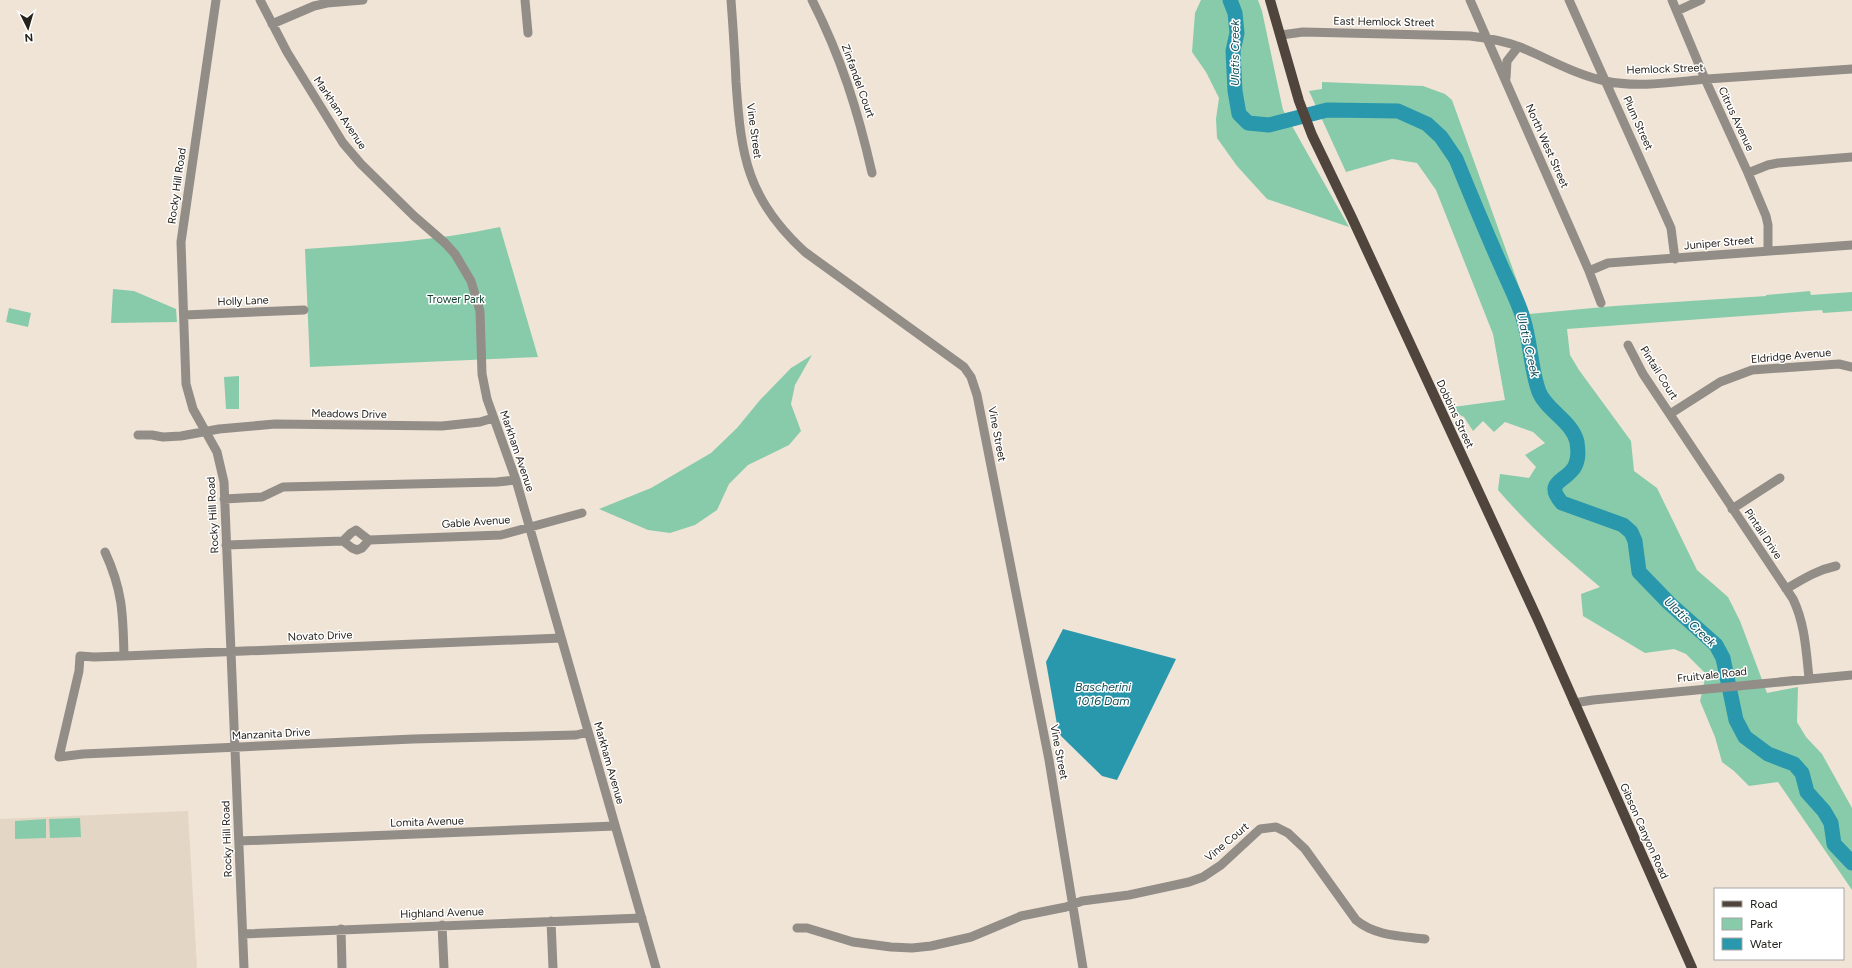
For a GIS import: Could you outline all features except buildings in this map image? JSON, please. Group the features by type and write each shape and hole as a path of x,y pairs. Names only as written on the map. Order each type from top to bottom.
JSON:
{"main road":[{"path":"1270,0 1281,35"},
{"name":"Dobbins Street","path":"1281,35 1299,101 1312,135 1352,218 1534,613 1574,704"},
{"name":"Gibson Canyon Road","path":"1574,704 1692,968"}],"street":[{"name":"Rocky Hill Road","path":"216,0 181,242 186,384 193,409 217,452 222,467 244,968"},
{"name":"Markham Avenue","path":"260,0 308,88 343,143 361,164 415,217 445,243 464,267 476,294 480,311 482,374 487,399 516,480 656,968"},
{"path":"272,24 314,6 327,3 363,0"},
{"path":"525,0 528,34"},
{"name":"Vine Street","path":"731,0 741,140 750,174 768,210 786,233 805,252 964,367 971,377 978,395 1049,760 1083,968"},
{"name":"Zinfandel Court","path":"812,0 824,24 845,75 860,121 872,173"},
{"name":"North West Street","path":"1470,0 1589,271 1601,303"},
{"name":"Plum Street","path":"1569,0 1671,228 1676,259"},
{"name":"Citrus Avenue","path":"1672,0 1705,79 1766,216 1768,225 1768,251"},
{"path":"1677,11 1701,0"},
{"name":"East Hemlock Street","path":"1281,35 1311,32 1470,36 1487,38"},
{"name":"Hemlock Street","path":"1487,38 1518,46 1562,67 1606,81 1645,84 1852,69"},
{"path":"1508,88 1506,61 1518,46"},
{"path":"1748,173 1768,165 1778,163 1852,157"},
{"name":"Juniper Street","path":"1589,271 1608,263 1852,245"},
{"name":"Holly Lane","path":"184,315 304,310"},
{"name":"Pintail Court","path":"1628,345 1643,374 1670,414"},
{"name":"Eldridge Avenue","path":"1670,414 1720,382 1752,370 1839,364 1852,367"},
{"name":"Pintail Drive","path":"1670,414 1786,589 1800,614 1803,626 1809,678"},
{"name":"Meadows Drive","path":"138,435 163,437 181,436 275,424 442,426 480,422 493,418"},
{"path":"1732,509 1780,478"},
{"path":"224,499 262,497 283,487 497,482 516,480"},
{"name":"Gable Avenue","path":"343,541 350,533 356,530 369,540 501,535 582,513"},
{"name":"Gable Avenue","path":"226,546 343,541 357,550 362,548 369,540"},
{"path":"105,552 115,575 122,606 124,656"},
{"path":"1786,589 1823,569 1836,566"},
{"name":"Novato Drive","path":"80,656 94,657 231,652 561,638"},
{"name":"Manzanita Drive","path":"80,656 76,684 59,756 413,739 576,735 588,732"},
{"name":"Fruitvale Road","path":"1574,704 1593,700 1745,684 1852,675"},
{"name":"Lomita Avenue","path":"239,841 615,826"},
{"name":"Vine Court","path":"797,928 807,928 853,942 912,948 931,946 971,937 1012,919 1066,907 1082,901 1129,895 1189,882 1203,877 1220,865 1260,829 1276,827 1288,833 1305,849 1356,920 1363,926 1376,932 1425,939"},
{"name":"Highland Avenue","path":"243,934 642,918"},
{"path":"551,921 553,968"},
{"path":"442,925 444,968"},
{"path":"340,929 342,968"}],"shaded area":[{"path":"188,811 197,968 0,968 0,819"}],"green space":[{"path":"1201,0 1258,0 1262,11 1283,110 1349,227 1267,199 1237,166 1217,138 1216,119 1219,98 1206,72 1192,52 1195,13"},
{"path":"1322,82 1423,86 1445,94 1452,100 1529,314 1614,306 1766,296 1810,291 1811,295 1852,292 1852,311 1823,313 1822,310 1567,329 1570,355 1579,370 1631,441 1634,471 1657,488 1697,570 1728,597 1740,621 1767,693 1798,687 1797,722 1806,737 1822,754 1852,808 1852,890 1778,782 1749,786 1734,771 1722,762 1715,737 1700,701 1706,674 1686,654 1674,649 1645,653 1583,616 1581,594 1600,587 1547,540 1498,490 1500,474 1529,478 1536,467 1525,455 1545,443 1533,432 1505,422 1494,432 1483,421 1473,431 1464,417 1446,408 1505,400 1493,334 1436,190 1417,163 1392,159 1346,172 1309,91 1322,89"},
{"name":"Trower Park","path":"500,227 538,357 310,367 305,249 428,239"},
{"path":"113,289 134,291 176,309 177,322 111,323"},
{"path":"9,308 31,313 28,327 6,322"},
{"path":"812,355 795,385 791,404 801,431 789,445 748,465 729,484 717,510 695,525 670,533 648,530 599,509 651,488 711,453 737,428 760,400 791,368"},
{"path":"239,376 239,409 226,409 224,377"},
{"path":"80,818 81,837 50,838 49,819"},
{"path":"46,819 46,838 15,839 15,821"}],"water":[{"name":"Bascherini 1016 Dam","path":"1063,629 1176,659 1117,780 1102,776 1061,736 1058,730 1046,662"}],"waterway":[{"name":"Ulatis Creek","path":"1230,0 1235,13 1237,33 1233,51 1235,91 1239,114 1248,123 1269,125 1327,110 1398,111 1427,124 1441,137 1456,159 1484,227 1519,305 1526,327 1539,392 1548,405 1570,428 1577,442 1578,454 1575,466 1558,482 1555,490 1557,496 1562,503 1623,525 1631,532 1635,541 1639,572 1669,603 1716,645 1723,658 1736,720 1745,737 1768,754 1794,764 1802,773 1807,792 1824,811 1831,823 1834,844 1852,863"}]}
